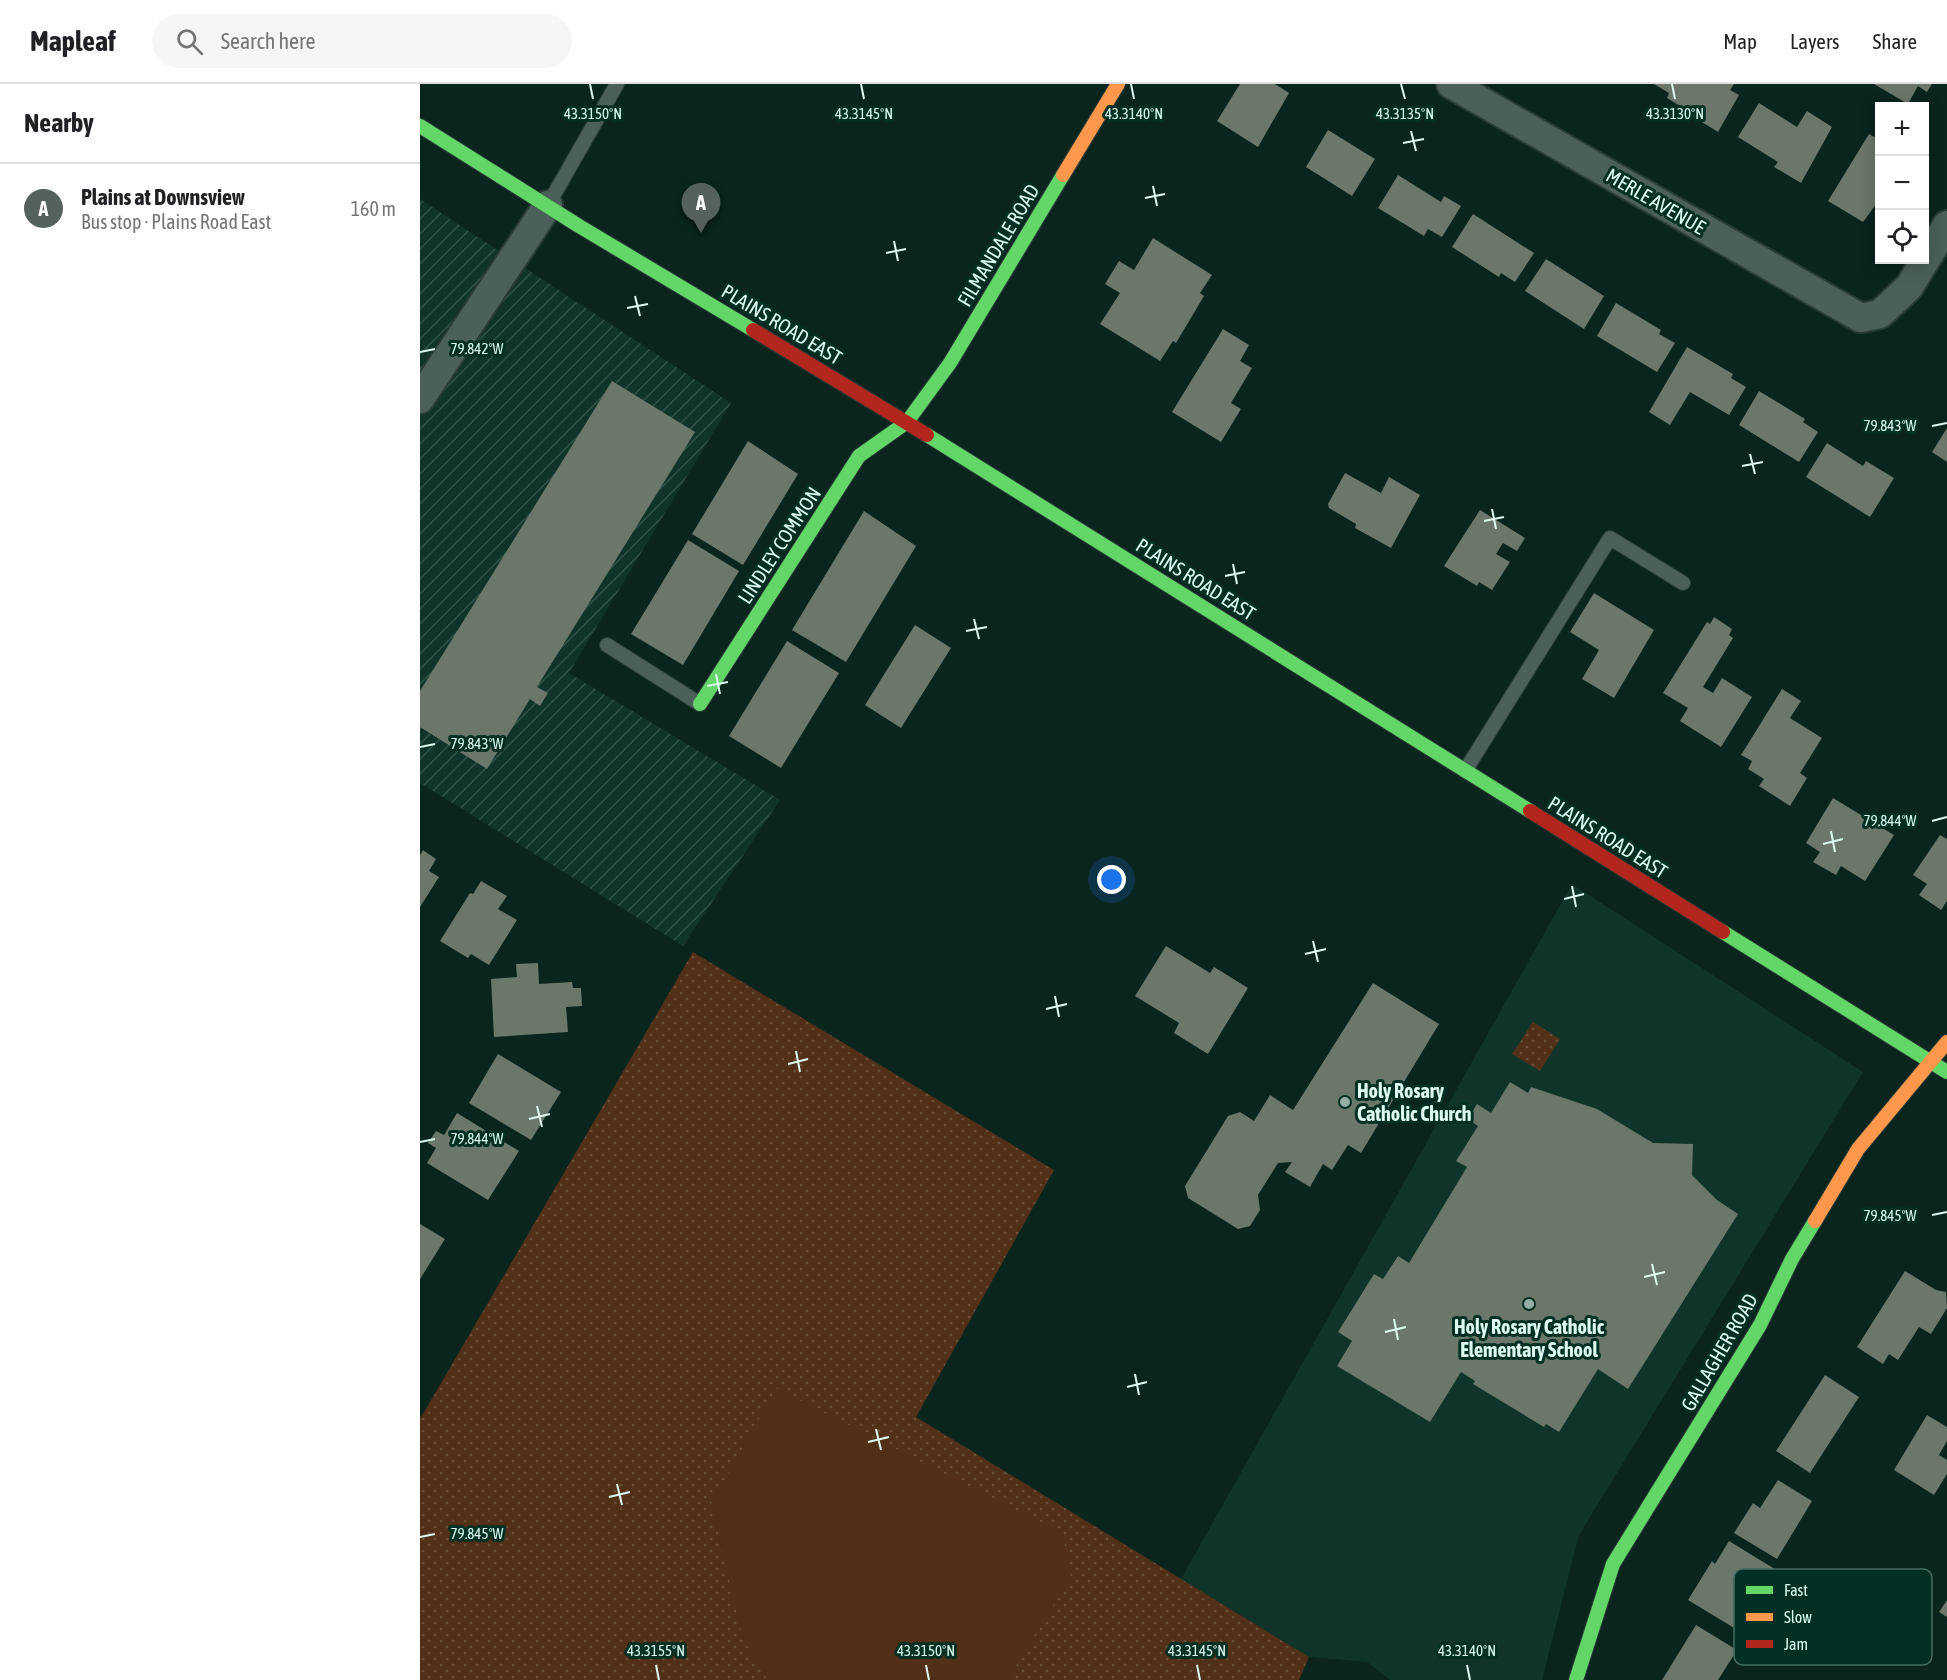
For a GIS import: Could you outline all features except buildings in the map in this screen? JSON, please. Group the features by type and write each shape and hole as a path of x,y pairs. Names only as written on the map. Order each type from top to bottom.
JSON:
{"main road":[{"name":"FILMANDALE ROAD","path":"907,422 950,363 1118,84"},
{"name":"PLAINS ROAD EAST","path":"420,126 907,422 1947,1072"},
{"name":"LINDLEY COMMON","path":"700,704 859,456 907,422"},
{"name":"GALLAGHER ROAD","path":"1576,1680 1613,1564 1760,1325 1792,1259 1858,1149 1947,1042"}],"street":[{"name":"MERLE AVENUE","path":"1450,84 1861,318 1880,314 1909,287 1947,225"},
{"path":"420,399 548,205"}],"lane":[{"path":"548,205 617,84"},
{"path":"1465,771 1610,538 1683,583"},
{"path":"607,645 700,704"}],"shaded area":[{"path":"420,199 731,403 569,673 780,800 683,946 420,783"},
{"name":"Holy Rosary Catholic Elementary School","path":"1572,884 1863,1072 1579,1535 1542,1680 1390,1680 1367,1662 1309,1657 1181,1579"},
{"path":"693,952 1054,1170 916,1417 1309,1657 1299,1680 420,1680 420,1419"},
{"path":"1533,1022 1560,1039 1540,1071 1512,1054"},
{"path":"776,1388 1062,1533 1071,1577 1007,1680 767,1680 742,1635 711,1504"}],"traffic: fast":[{"path":"420,126 579,226 753,330"},
{"path":"700,704 859,456 907,422 950,363 1063,175"},
{"path":"927,435 1530,811"},
{"path":"1723,932 1947,1072"},
{"path":"1576,1680 1613,1564 1760,1325 1792,1259 1815,1221"}],"traffic: slow":[{"path":"1063,175 1118,84"},
{"path":"1815,1221 1858,1149 1947,1042"}],"traffic: jam":[{"path":"753,330 927,435"},
{"path":"1530,811 1723,932"}],"place":[{"name":"Plains at Downsview","path":"701,233"},
{"name":"Holy Rosary Catholic Church","path":"1345,1102"},
{"name":"Holy Rosary Catholic Elementary School","path":"1529,1304"}]}
